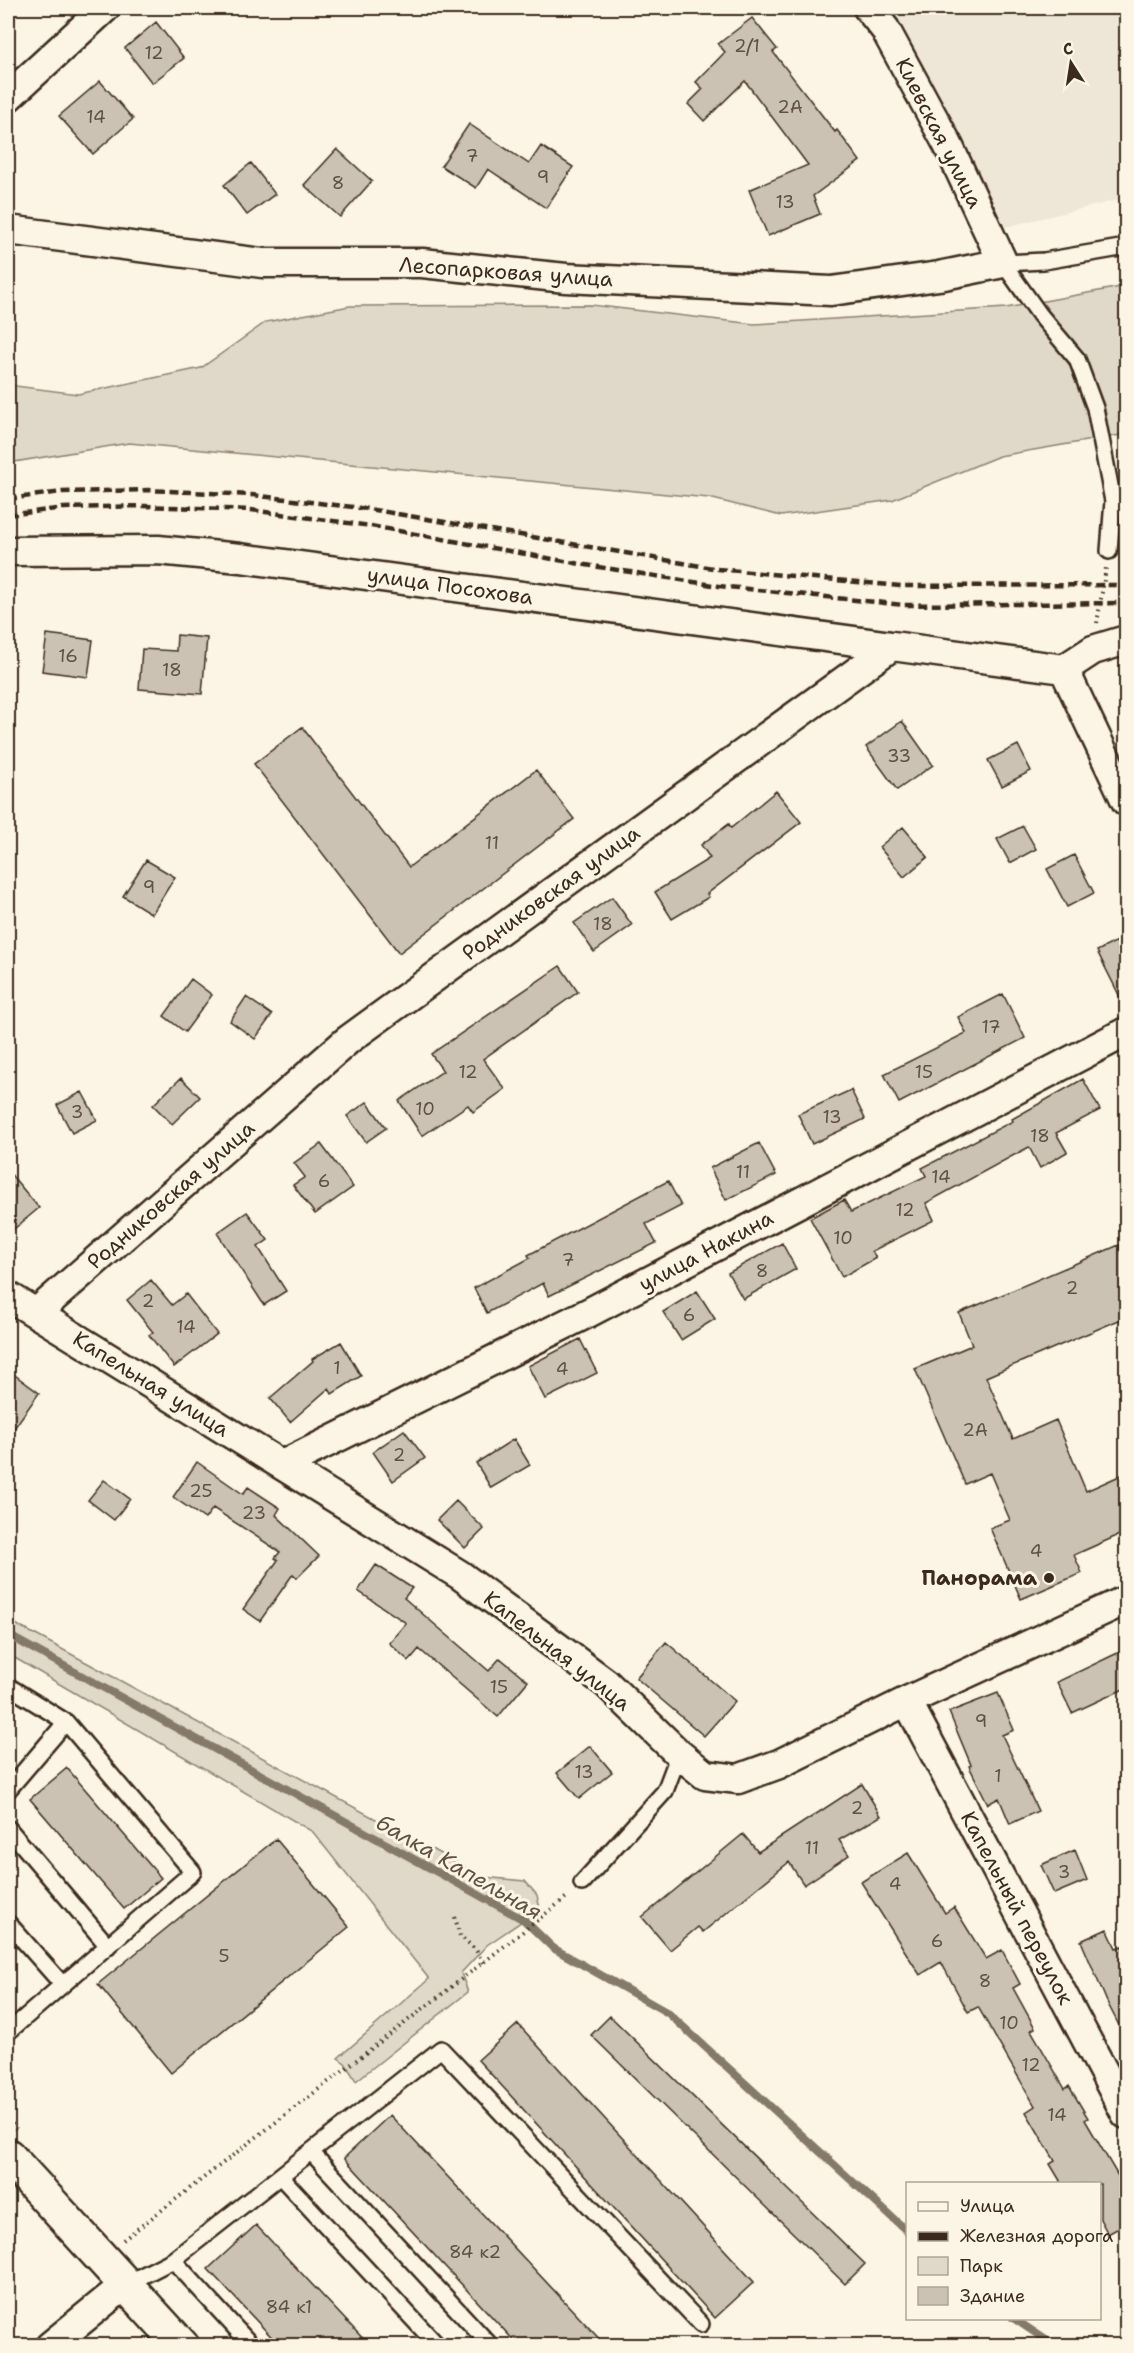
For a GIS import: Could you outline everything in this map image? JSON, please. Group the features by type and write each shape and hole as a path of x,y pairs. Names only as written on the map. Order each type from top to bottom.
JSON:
{"main road":[{"path":"8,2156 182,2346"}],"street":[{"path":"8,96 105,8"},
{"name":"Киевская улица","path":"868,8 885,29 948,145 1003,262"},
{"name":"Лесопарковая улица","path":"8,231 262,263 422,263 566,278 831,291 939,276 1003,262"},
{"name":"улица Посохова","path":"8,551 158,549 240,558 892,646"},
{"path":"892,646 1064,669 1093,650 1126,640"},
{"name":"Родниковская улица","path":"36,1313 348,1040 892,646"},
{"path":"1064,669 1126,801"},
{"name":"улица Накина","path":"282,1465 588,1313 1126,1032"},
{"name":"Капельная улица","path":"8,1296 460,1575 606,1683 679,1754 705,1775 738,1779 778,1764 907,1701 1126,1600"},
{"name":"Капельный переулок","path":"907,1701 1126,2114"},
{"path":"50,2346 126,2284"}],"lane":[{"path":"1003,262 1044,261 1126,248"},
{"path":"1003,262 1040,315 1077,359 1095,408 1113,501 1109,551"},
{"path":"8,1686 66,1722 193,1872 8,2032"},
{"path":"8,1790 66,1722"},
{"path":"582,1883 665,1791 679,1754"},
{"path":"8,1828 108,1946"},
{"path":"8,1923 62,1984"},
{"path":"126,2284 173,2260 441,2049 701,2324"},
{"path":"311,2152 491,2346"},
{"path":"280,2176 438,2346"},
{"path":"173,2260 252,2346"}],"path":[{"path":"1093,650 1109,551"},
{"path":"102,2258 554,1908"},
{"path":"455,1917 460,1936 476,1950 483,1963"}],"shaded area":[{"path":"887,8 1126,8 1126,198 1001,228 955,125"}],"green space":[{"path":"1126,286 1126,434 999,456 892,500 781,516 709,498 129,443 8,463 8,385 78,394 201,368 266,322 350,306 591,305 754,324 1006,308"},
{"path":"8,1620 483,1877 525,1881 537,1895 540,1909 487,1945 461,1973 468,1992 356,2081 345,2063 338,2058 429,1979 313,1832 8,1654"}],"building":[{"path":"752,18 777,49 773,52 860,161 813,196 820,214 768,236 749,190 808,165 745,81 704,121 688,104 703,89 696,82 725,52 718,44"},
{"path":"156,22 184,58 152,83 125,48"},
{"path":"100,81 133,119 93,154 59,116"},
{"path":"469,124 529,164 541,146 573,167 546,208 488,169 476,188 441,166"},
{"path":"337,149 372,181 340,217 304,185"},
{"path":"251,163 275,194 247,215 224,185"},
{"path":"47,634 93,640 88,677 42,671"},
{"path":"177,635 207,638 202,694 139,689 142,649 176,651"},
{"path":"902,721 933,765 897,790 866,747"},
{"path":"302,727 409,867 536,770 574,819 399,953 254,764"},
{"path":"1018,745 1031,771 1002,786 988,760"},
{"path":"776,791 801,822 707,894 709,897 672,919 655,892 710,858 701,845 729,824 731,828"},
{"path":"1023,826 1036,849 1010,863 997,839"},
{"path":"903,827 928,857 904,877 879,847"},
{"path":"1074,855 1094,893 1067,907 1047,869"},
{"path":"146,860 175,877 152,914 123,896"},
{"path":"612,897 632,925 594,952 574,923"},
{"path":"1117,941 1126,959 1126,1009 1097,951"},
{"path":"560,966 578,992 483,1059 505,1089 473,1112 468,1105 422,1136 399,1101 443,1071 431,1054"},
{"path":"191,979 212,995 185,1032 164,1016"},
{"path":"1003,994 1025,1038 899,1103 884,1074 966,1033 958,1017"},
{"path":"246,997 272,1015 255,1039 230,1021"},
{"path":"181,1078 200,1097 172,1124 153,1105"},
{"path":"1083,1079 1100,1110 1056,1133 1067,1152 1040,1168 1029,1147 926,1203 934,1220 872,1251 876,1258 842,1277 810,1218 844,1200 851,1212 926,1176 922,1168 1013,1121 1012,1119"},
{"path":"851,1090 865,1119 812,1144 798,1114"},
{"path":"82,1092 97,1120 72,1133 57,1105"},
{"path":"367,1102 386,1128 366,1142 347,1116"},
{"path":"759,1143 776,1175 726,1200 710,1168"},
{"path":"321,1144 353,1187 315,1214 293,1185 305,1177 294,1163"},
{"path":"8,1171 39,1208 8,1234"},
{"path":"668,1181 681,1206 646,1224 656,1243 549,1296 543,1283 487,1313 474,1288 530,1258 528,1255"},
{"path":"247,1212 268,1240 258,1247 286,1291 264,1305 217,1233"},
{"path":"782,1243 796,1269 743,1299 728,1273"},
{"path":"1119,1245 1126,1263 1126,1317 986,1377 1013,1439 1056,1420 1086,1491 1126,1473 1126,1532 1074,1555 1082,1573 1021,1599 990,1528 1010,1520 990,1473 965,1484 915,1369 972,1345 959,1313"},
{"path":"151,1280 172,1305 186,1294 217,1334 174,1367 149,1335 153,1332 127,1300"},
{"path":"697,1291 715,1319 681,1340 663,1312"},
{"path":"580,1339 597,1373 545,1399 528,1366"},
{"path":"341,1342 361,1376 332,1394 329,1388 290,1422 270,1398 313,1361 312,1359"},
{"path":"8,1370 39,1393 8,1437"},
{"path":"404,1430 425,1458 393,1481 373,1452"},
{"path":"514,1439 530,1465 491,1488 476,1463"},
{"path":"197,1462 243,1494 248,1487 280,1508 276,1515 319,1556 297,1578 293,1574 260,1621 243,1609 278,1560 275,1558 280,1552 213,1508 205,1519 173,1497"},
{"path":"104,1480 130,1499 114,1520 88,1500"},
{"path":"456,1501 484,1529 465,1548 437,1520"},
{"path":"376,1565 412,1588 404,1598 489,1671 500,1658 528,1681 498,1717 419,1649 409,1661 389,1643 406,1623 358,1591"},
{"path":"666,1642 735,1701 704,1736 636,1678"},
{"path":"1126,1649 1126,1688 1072,1713 1057,1682"},
{"path":"998,1693 1014,1730 1002,1735 1038,1811 1010,1824 999,1798 988,1804 969,1766 971,1765 949,1712"},
{"path":"590,1746 612,1772 579,1799 557,1773"},
{"path":"67,1768 161,1878 124,1909 30,1799"},
{"path":"862,1784 881,1816 839,1840 849,1855 804,1885 789,1862 703,1932 698,1927 670,1950 642,1917 743,1834 758,1852"},
{"path":"276,1839 349,1927 171,2073 98,1984"},
{"path":"1075,1850 1087,1880 1054,1894 1041,1865"},
{"path":"908,1853 945,1913 954,1907 986,1959 1002,1950 1020,1984 1013,1988 1035,2028 1031,2030 1065,2089 1069,2086 1088,2118 1085,2120 1118,2176 1126,2171 1126,2224 1108,2234 1101,2221 1101,2182 1061,2182 1050,2164 1055,2161 1026,2112 1035,2106 978,2007 968,2012 941,1962 920,1975 861,1882"},
{"path":"1107,1929 1116,1948 1122,1946 1126,1958 1126,2039 1107,2002 1081,1941"},
{"path":"610,2016 865,2264 845,2284 591,2035"},
{"path":"518,2024 754,2282 715,2318 478,2060"},
{"path":"390,2115 606,2346 519,2346 344,2158"},
{"path":"256,2225 370,2346 280,2346 208,2269"}],"waterway":[{"name":"балка Капельная","path":"8,1635 524,1920 553,1948 668,2013 906,2230"},
{"name":"балка Капельная","path":"1016,2320 1055,2346"}],"railway":[{"path":"8,499 62,492 148,490 252,495 369,509 718,569 901,586 1126,585"},
{"path":"8,515 64,508 144,506 251,510 371,526 586,565 719,586 904,605 1126,603"}],"place":[{"name":"Панорама","path":"1049,1578"}]}
